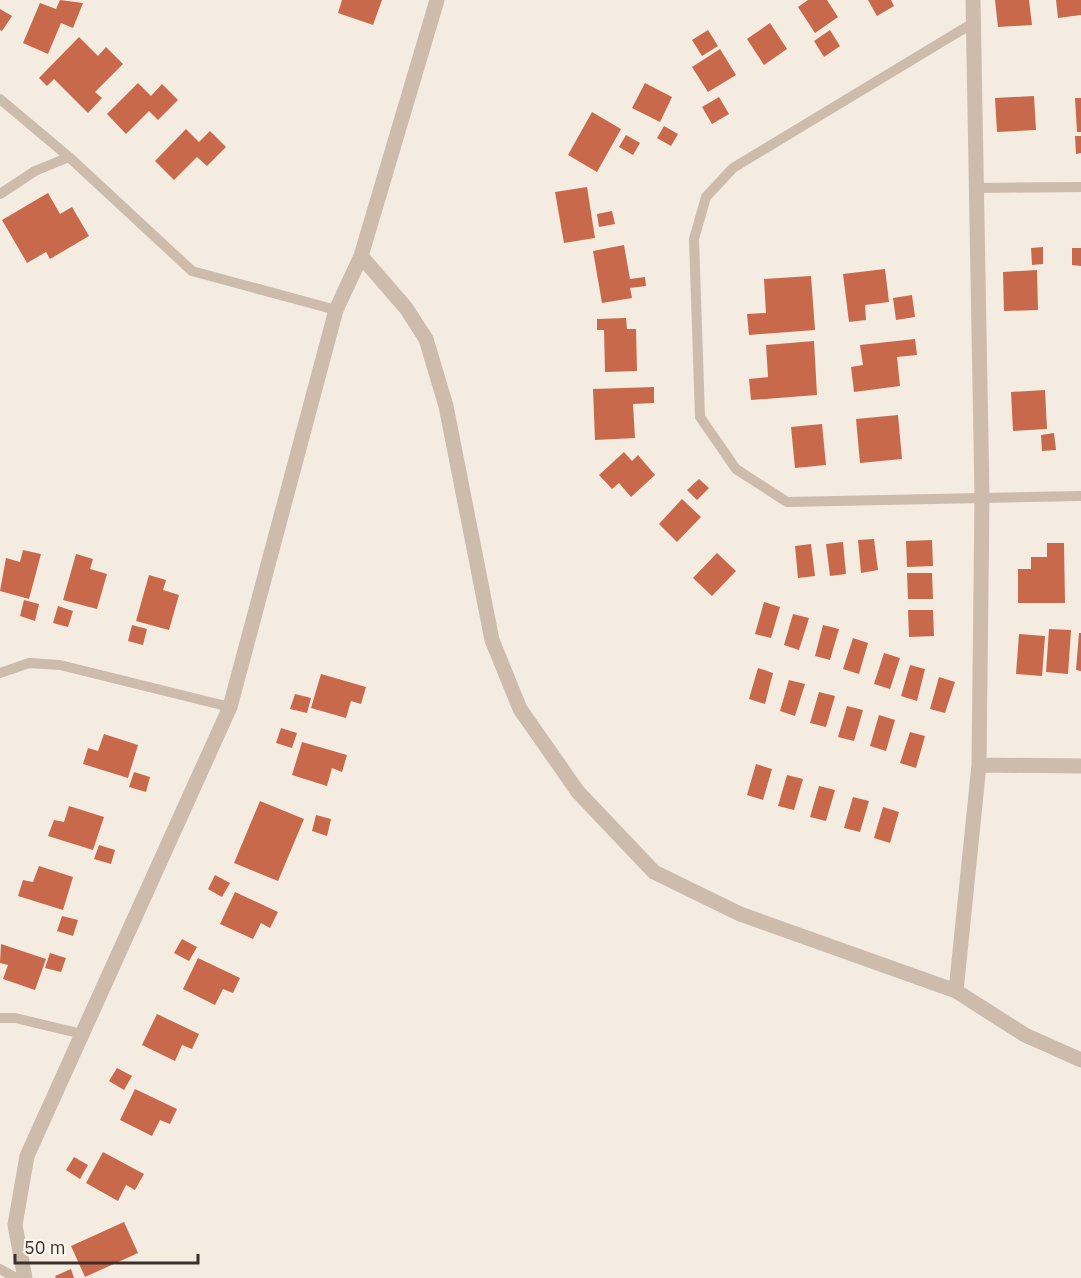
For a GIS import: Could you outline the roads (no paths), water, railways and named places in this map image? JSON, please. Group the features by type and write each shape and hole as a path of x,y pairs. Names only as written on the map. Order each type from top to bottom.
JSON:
{"street":[{"path":"25,1278 15,1225 27,1156 230,708 336,310 361,256 437,0"},
{"path":"956,992 980,765 982,496 973,0"},
{"path":"361,256 406,308 426,339 446,406 492,640 520,708 578,792 654,872 740,914 956,992 1025,1035 1081,1060"},
{"path":"980,765 1081,766"}],"lane":[{"path":"973,23 733,168 706,197 694,239 700,417 736,469 787,502 982,496 1081,496"},
{"path":"0,99 69,157 192,271 336,310"},
{"path":"0,194 35,171 69,157"},
{"path":"977,188 1081,187"},
{"path":"0,673 29,663 60,665 230,708"},
{"path":"0,1018 15,1018 82,1034"},
{"path":"0,1269 15,1278"}]}
